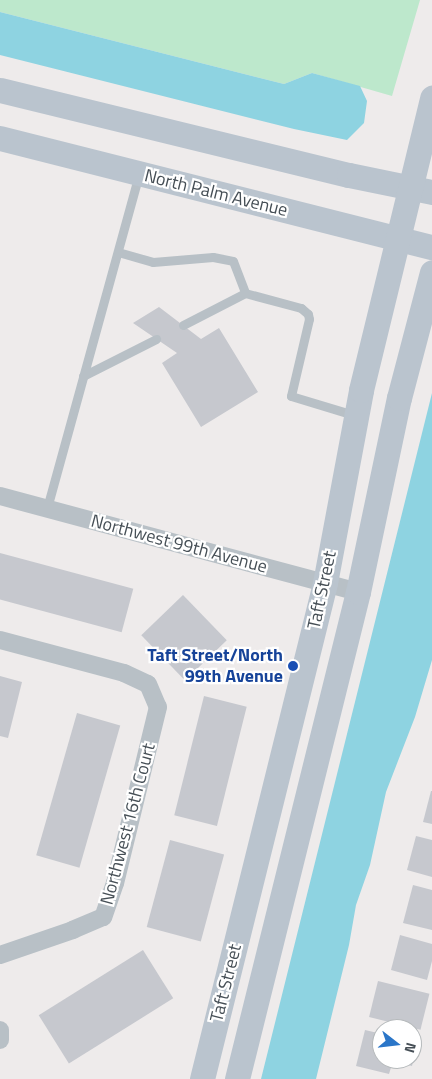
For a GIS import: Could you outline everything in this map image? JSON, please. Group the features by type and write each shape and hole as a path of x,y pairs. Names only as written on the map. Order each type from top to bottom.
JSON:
{"street":[{"path":"0,90 350,174 421,189"},
{"name":"Taft Street","path":"202,1079 326,583 356,415 397,238 421,189 432,98"},
{"name":"North Palm Avenue","path":"0,138 432,247"},
{"name":"Taft Street","path":"236,1079 358,592 399,398 432,272"},
{"name":"Northwest 99th Avenue","path":"0,496 358,592"},
{"name":"Northwest 16th Court","path":"0,640 124,672 148,684 158,708 115,883 103,917 73,930 0,955"},
{"path":"0,1030 0,1040"}],"lane":[{"path":"47,508 139,173"},
{"path":"118,252 153,262 213,257 233,261 245,294"},
{"path":"183,325 245,294 300,308 308,314 309,319 291,396 356,415"},
{"path":"83,376 156,339"}],"green space":[{"path":"0,0 420,0 392,96 312,73 284,84 0,12"}],"water":[{"path":"0,12 284,84 312,73 360,86 367,101 364,123 347,140 294,129 0,55"},
{"path":"432,393 432,660 415,717 386,792 370,865 356,905 349,945 316,1079 261,1079"}],"building":[{"path":"159,307 201,339 219,328 258,392 201,427 162,363 177,353 133,323"},
{"path":"0,553 133,589 122,632 0,600"},
{"path":"183,595 227,640 185,681 141,635"},
{"path":"0,676 22,682 8,738 0,736"},
{"path":"204,696 247,707 217,826 174,815"},
{"path":"77,713 120,725 79,868 36,855"},
{"path":"432,791 432,824 423,822"},
{"path":"416,836 432,840 432,877 407,870"},
{"path":"170,840 224,854 201,941 147,927"},
{"path":"413,885 432,890 432,930 403,923"},
{"path":"400,935 432,944 432,961 427,980 391,970"},
{"path":"143,950 173,998 69,1064 39,1015"},
{"path":"378,981 429,994 422,1024 422,1019 377,1019 369,1017"},
{"path":"365,1030 372,1032 372,1069 391,1069 389,1074 356,1066"}],"place":[{"name":"Taft Street/North 99th Avenue","path":"293,666"}]}
